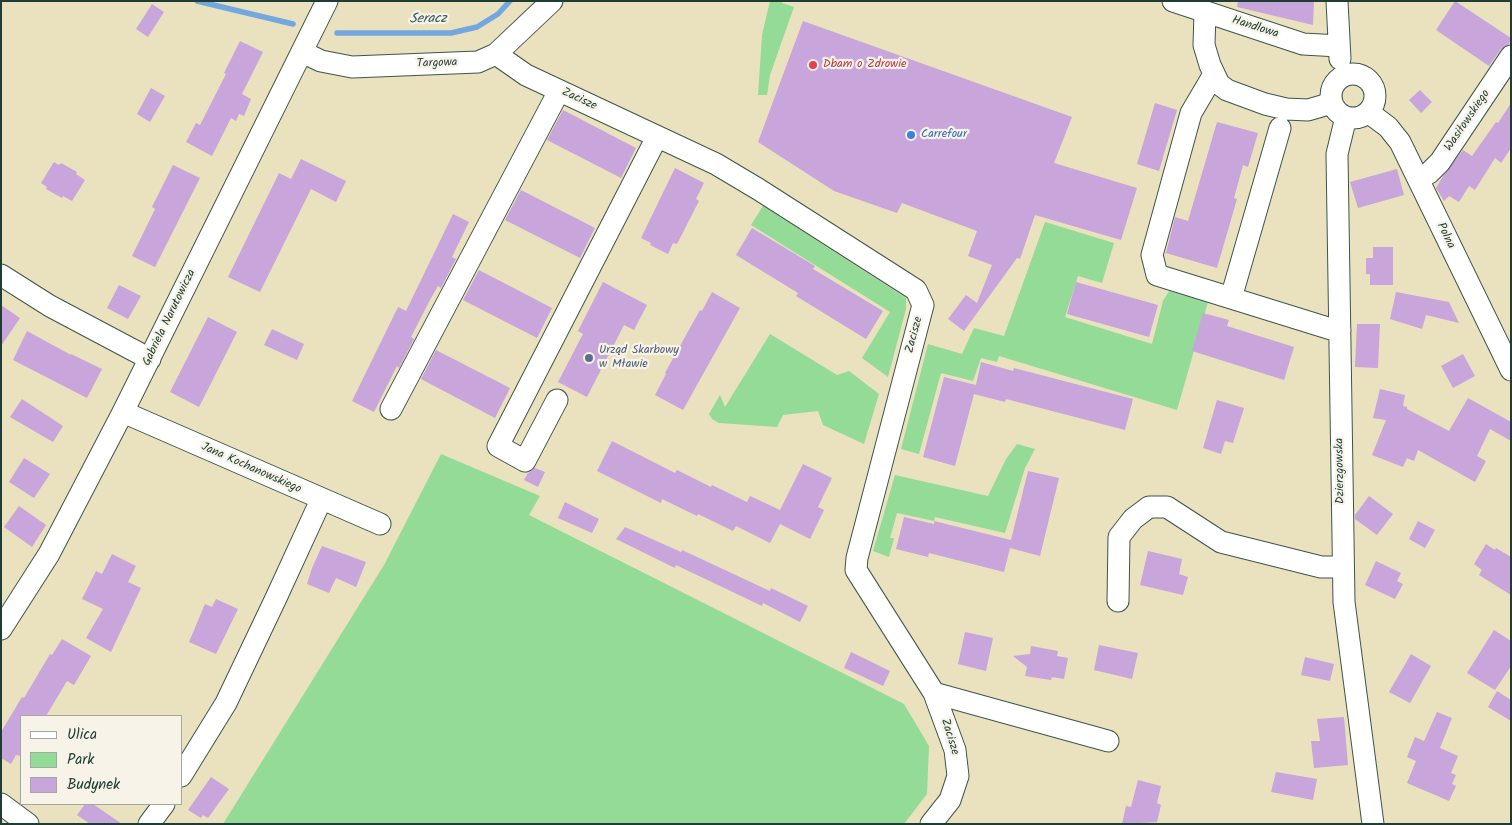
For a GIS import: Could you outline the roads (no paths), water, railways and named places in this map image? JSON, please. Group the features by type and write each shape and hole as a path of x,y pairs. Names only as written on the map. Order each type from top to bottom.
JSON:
{"street":[{"name":"Targowa","path":"302,52 322,61 352,67 478,62 496,54 552,1"},
{"name":"Handlowa","path":"1173,1 1303,44 1339,46"},
{"path":"1205,12 1204,45 1210,66 1219,84 1227,90 1265,104 1286,109 1339,110 1354,118 1362,117 1372,106 1375,98 1374,90 1365,78 1358,75 1350,74 1343,77 1339,46 1337,1"},
{"name":"Gabriela Narutowicza","path":"1,629 49,554 123,412 326,3"},
{"name":"Zacisze","path":"496,54 526,75 716,164 916,290 922,305 857,558 856,570 934,693 955,750 958,776 950,800 931,824"},
{"name":"Wasiłowskiego","path":"1418,179 1429,173 1440,162 1511,56"},
{"path":"1214,74 1191,113 1152,255 1157,275 1331,329 1340,330"},
{"name":"Dzierzgowska","path":"1343,77 1337,81 1331,94 1339,110 1344,602 1373,824"},
{"path":"391,409 559,91"},
{"name":"Polna","path":"1368,112 1388,127 1400,142 1511,370"},
{"path":"1230,298 1280,128"},
{"path":"557,400 525,461 498,446 657,137"},
{"path":"1,275 50,306 150,359"},
{"name":"Jana Kochanowskiego","path":"123,412 321,500 380,524"},
{"path":"182,774 226,703 321,500"},
{"path":"1118,601 1119,537 1133,519 1149,507 1167,507 1221,542 1320,567 1343,567"},
{"path":"934,693 1108,742"},
{"path":"1,804 28,824"},
{"path":"149,824 163,805"}],"waterway":[{"name":"Seracz","path":"197,1 293,24"},
{"name":"Seracz","path":"337,33 451,33 477,27 498,14 510,1"}],"place":[{"name":"Dbam o Zdrowie","path":"813,65"},
{"name":"Carrefour","path":"911,135"},
{"name":"Urząd Skarbowy w Mławie","path":"589,358"}]}
